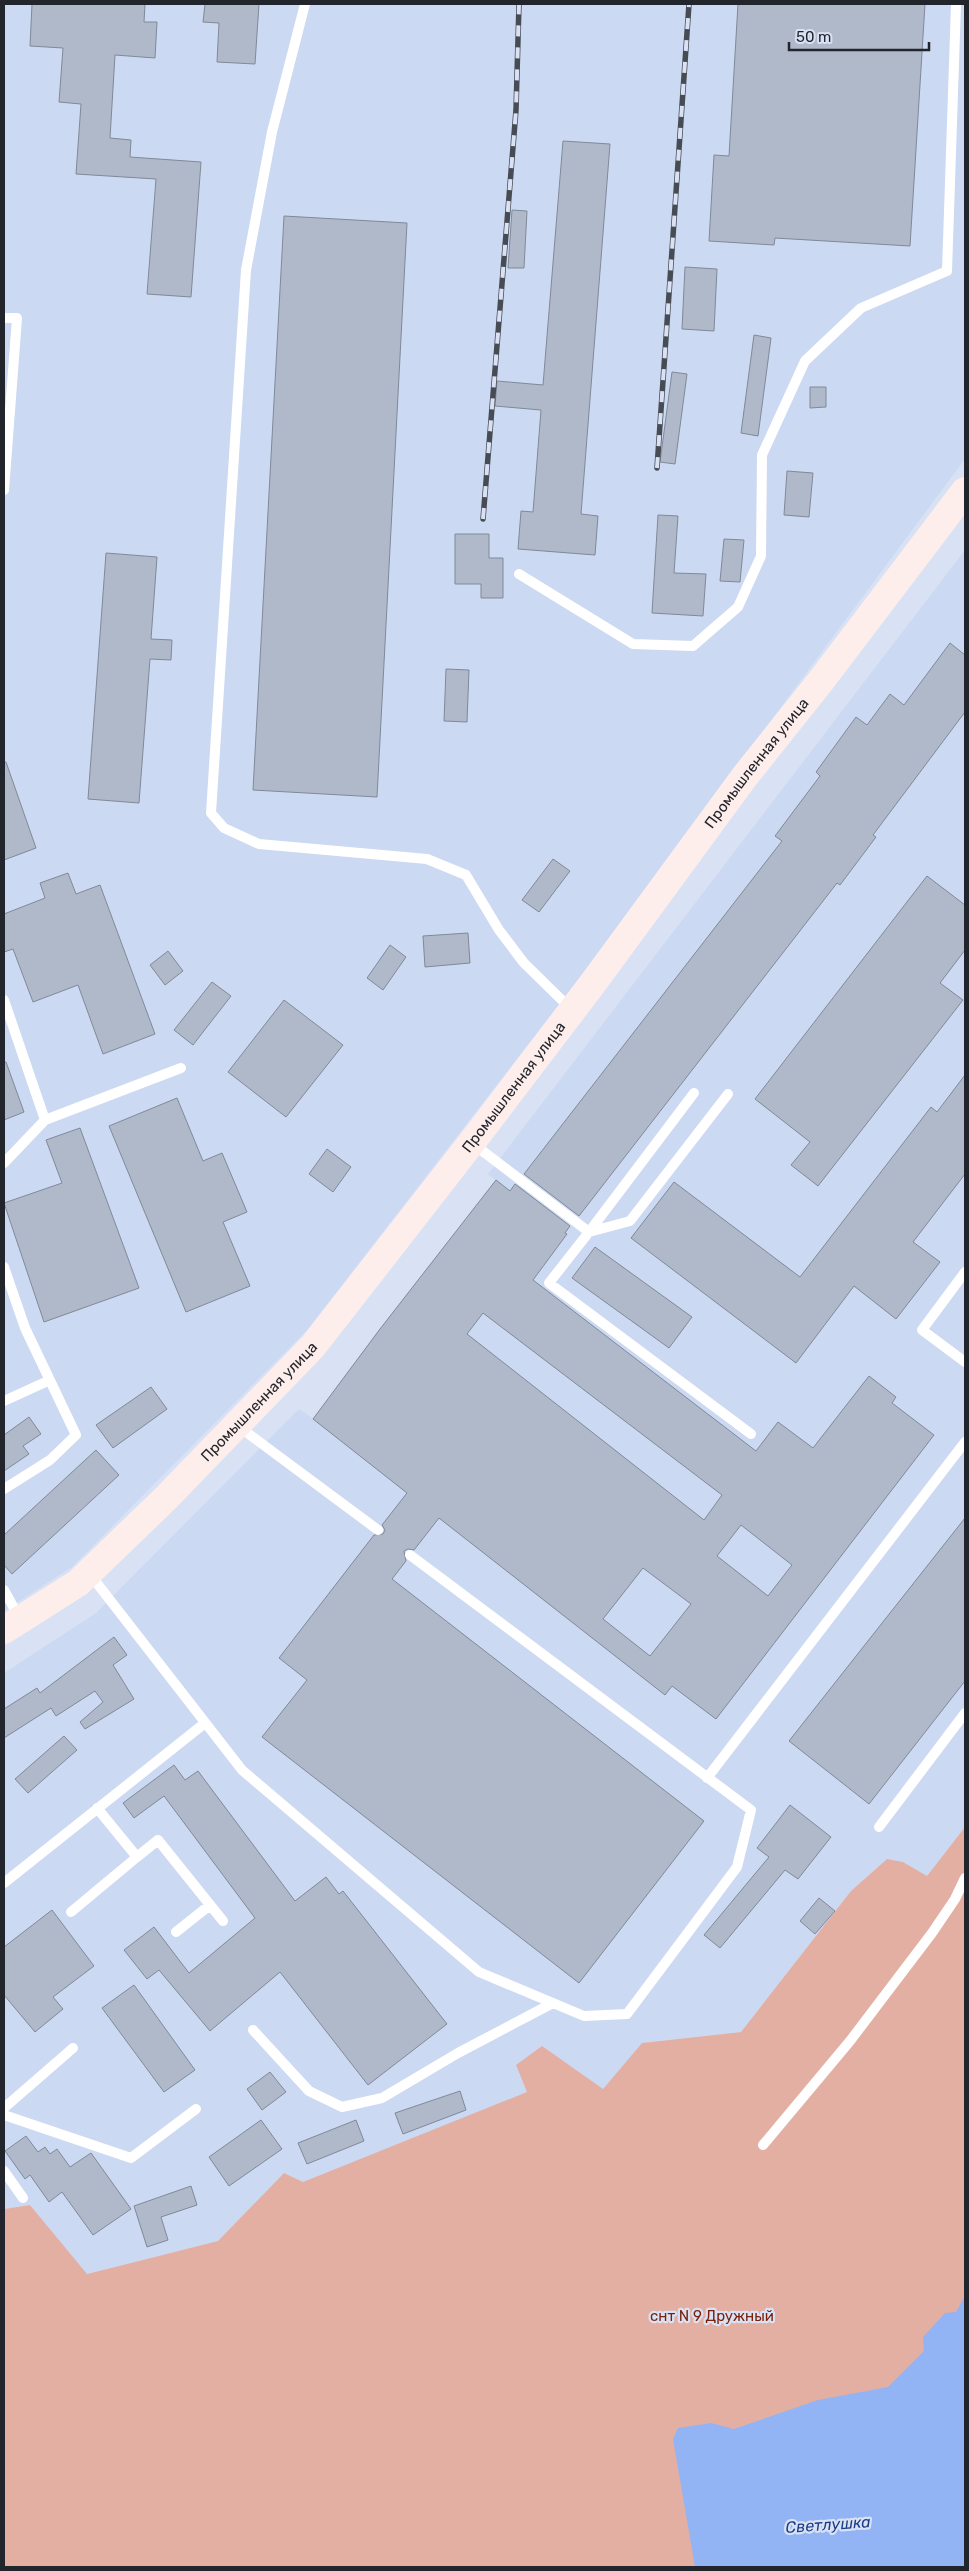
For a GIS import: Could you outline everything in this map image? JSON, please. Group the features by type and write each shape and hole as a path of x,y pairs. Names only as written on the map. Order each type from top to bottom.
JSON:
{"main road":[{"name":"Промышленная улица","path":"12,1625 78,1583 167,1497 313,1346 472,1142 745,776 820,682 965,491"}],"lane":[{"path":"305,4 272,132 246,270 211,813 224,828 259,844 427,859 466,875 499,930 524,963 572,1010"},
{"path":"519,574 633,644 693,646 738,607 761,556 762,455 805,360 861,308 947,271 956,4"},
{"path":"4,318 17,318 4,490"},
{"path":"4,1000 45,1120"},
{"path":"4,1163 45,1120 181,1068"},
{"path":"694,1093 550,1283 750,1434"},
{"path":"589,1232 630,1221 728,1094"},
{"path":"472,1142 589,1232"},
{"path":"4,1267 25,1328 76,1435 50,1460 4,1489"},
{"path":"965,1272 922,1330 965,1362"},
{"path":"4,1401 50,1380"},
{"path":"236,1424 378,1530"},
{"path":"707,1778 965,1442"},
{"path":"88,1572 242,1770 479,1972 584,2016 627,2014 737,1867 751,1810 410,1555"},
{"path":"4,1590 12,1625"},
{"path":"879,1827 965,1713"},
{"path":"4,1883 205,1723"},
{"path":"98,1808 137,1857"},
{"path":"71,1912 158,1840 223,1921"},
{"path":"764,2145 850,2041 889,1987 932,1933 955,1899 965,1878"},
{"path":"176,1932 210,1905"},
{"path":"253,2030 309,2091 342,2108 382,2098 458,2054 553,2003"},
{"path":"4,2108 73,2048"},
{"path":"4,2115 131,2158 196,2108"},
{"path":"4,2171 23,2198"}],"shaded area":[{"path":"4,4 965,4 965,459 588,967 307,1330 72,1567 4,1611"},
{"path":"965,550 965,1827 927,1876 903,1862 887,1859 851,1891 741,2032 642,2043 603,2089 528,2092 303,2182 284,2173 218,2241 86,2274 30,2205 4,2209 4,1673 96,1613 299,1409 314,1419 380,1329 496,1181 488,1174"}],"green space":[{"name":"снт N 9 Дружный","path":"965,1827 965,2567 4,2567 4,2209 30,2205 87,2274 218,2241 284,2173 303,2182 527,2092 516,2065 542,2046 603,2089 642,2043 741,2032 851,1891 887,1859 903,1862 927,1876"}],"water":[{"name":"Светлушка","path":"963,2299 965,2299 965,2567 695,2567 673,2439 678,2428 711,2423 734,2429 818,2400 888,2387 924,2351 923,2337 945,2313 956,2312"}],"building":[{"path":"32,4 145,4 144,22 157,22 155,58 115,55 110,138 131,140 130,157 201,162 191,297 147,294 156,179 76,174 81,104 59,102 63,48 30,46"},
{"path":"205,4 259,4 255,64 217,62 219,23 203,22"},
{"path":"738,4 925,4 910,246 775,238 774,245 709,241 714,155 729,156"},
{"path":"563,141 610,144 581,514 598,516 595,555 518,549 521,511 533,512 541,410 495,406 497,381 543,385"},
{"path":"512,210 527,211 524,268 508,268"},
{"path":"284,216 407,223 377,797 253,790"},
{"path":"685,267 717,269 714,331 682,329"},
{"path":"754,335 771,338 758,436 741,433"},
{"path":"672,372 687,374 675,464 660,462"},
{"path":"810,387 826,387 826,407 810,408"},
{"path":"787,471 813,473 809,517 784,515"},
{"path":"658,515 678,516 674,573 706,574 703,616 652,613"},
{"path":"455,534 489,534 489,558 503,558 503,598 481,598 481,584 455,584"},
{"path":"724,539 744,540 740,582 720,581"},
{"path":"106,553 157,557 151,639 172,640 171,660 150,659 139,803 88,799"},
{"path":"950,643 965,655 965,712 873,835 876,837 840,885 837,883 579,1216 524,1174 782,841 775,836 820,776 816,772 856,717 867,725 890,694 904,705"},
{"path":"446,669 469,670 467,722 444,721"},
{"path":"4,762 6,762 36,848 4,860"},
{"path":"553,859 570,871 539,912 522,900"},
{"path":"68,873 76,894 100,885 155,1034 103,1054 78,985 33,1002 13,949 4,952 4,914 45,898 40,883"},
{"path":"927,876 965,905 965,950 940,983 963,1000 818,1186 791,1165 810,1142 755,1099"},
{"path":"468,933 470,963 425,967 423,936"},
{"path":"390,945 406,957 383,990 367,978"},
{"path":"168,951 183,971 165,985 150,965"},
{"path":"212,982 231,996 193,1045 174,1030"},
{"path":"284,1000 343,1045 286,1117 228,1072"},
{"path":"4,1062 6,1062 24,1112 4,1120"},
{"path":"965,1075 965,1174 913,1242 940,1262 896,1319 854,1286 796,1363 631,1238 674,1182 800,1277 931,1107 937,1112"},
{"path":"177,1098 203,1161 222,1153 247,1212 223,1222 250,1286 186,1312 109,1126"},
{"path":"80,1128 139,1288 44,1322 4,1203 62,1183 46,1140"},
{"path":"327,1149 351,1167 333,1192 309,1174"},
{"path":"496,1180 510,1191 515,1184 570,1226 565,1233 567,1234 533,1280 756,1451 778,1422 813,1448 869,1376 896,1397 892,1403 934,1435 716,1719 672,1686 665,1695 439,1518 414,1550 408,1549 404,1551 406,1561 392,1579 704,1821 579,1983 262,1737 307,1680 279,1658 374,1535 383,1534 385,1530 382,1525 407,1493 313,1419 380,1329","holes":["483,1313 722,1495 704,1520 467,1334","741,1525 792,1565 768,1596 717,1556","643,1568 691,1604 650,1656 603,1619"]},
{"path":"595,1247 692,1317 669,1348 572,1278"},
{"path":"151,1387 167,1409 113,1448 96,1425"},
{"path":"29,1417 41,1434 23,1446 29,1454 4,1471 4,1435"},
{"path":"96,1450 119,1475 12,1574 4,1565 4,1535"},
{"path":"965,1518 965,1681 869,1804 789,1741"},
{"path":"114,1637 127,1655 113,1665 134,1699 85,1729 80,1722 103,1702 95,1691 56,1716 51,1708 4,1738 4,1709 37,1688 40,1693"},
{"path":"64,1736 77,1750 28,1793 15,1779"},
{"path":"174,1765 185,1780 198,1771 295,1901 326,1877 339,1894 343,1891 447,2024 368,2085 280,1972 210,2031 159,1970 147,1979 124,1950 154,1927 189,1973 255,1918 164,1796 134,1818 123,1803"},
{"path":"790,1805 831,1837 798,1879 785,1870 720,1948 704,1935 769,1857 757,1848"},
{"path":"819,1898 835,1911 815,1934 800,1921"},
{"path":"52,1910 94,1966 53,1997 63,2009 35,2032 4,1995 4,1947"},
{"path":"134,1985 195,2070 164,2092 102,2008"},
{"path":"270,2072 286,2092 262,2110 247,2089"},
{"path":"460,2091 466,2110 403,2134 395,2113"},
{"path":"261,2120 282,2149 229,2186 209,2157"},
{"path":"356,2120 364,2141 307,2164 298,2143"},
{"path":"26,2136 38,2152 45,2147 50,2154 57,2149 70,2167 91,2153 131,2209 93,2235 62,2192 49,2202 30,2175 25,2179 5,2151"},
{"path":"191,2186 197,2205 161,2217 168,2240 147,2247 134,2206"}],"railway":[{"path":"483,519 516,110 519,4"},
{"path":"657,468 689,4"}]}
